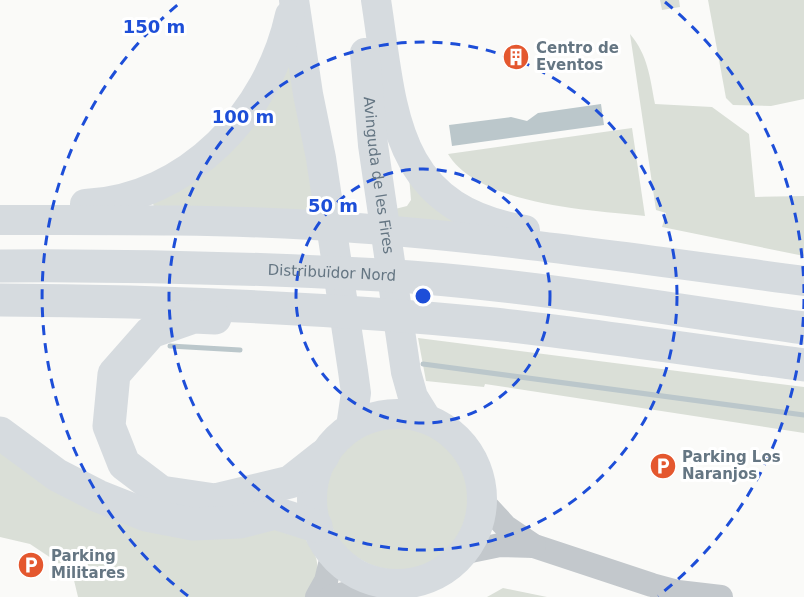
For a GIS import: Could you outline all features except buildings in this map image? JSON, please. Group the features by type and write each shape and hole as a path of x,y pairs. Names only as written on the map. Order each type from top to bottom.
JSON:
{"highway":[{"name":"Distribuïdor Nord","path":"0,266 382,275 505,288 804,328"},
{"path":"0,300 188,302 386,315 495,324 804,365"},
{"path":"323,456 290,482 214,500 160,492 124,464 109,426 114,374 151,332 194,317 297,319 386,315"},
{"path":"0,433 57,475 98,496 146,515 193,524 240,522 275,513 316,526"}],"main road":[{"path":"293,0 302,64 326,190 356,393 351,427"},
{"path":"0,208 116,201 158,186 194,164 221,141 257,100 277,59 293,0"},
{"name":"Avinguda de les Fires","path":"356,0 406,372 419,407"},
{"path":"376,0 398,128 413,164 431,187 453,205 482,219 516,228 583,239 653,261"},
{"path":"0,220 182,220 315,225 653,261 804,281"},
{"path":"419,407 457,437 477,467 483,503 478,529 466,552 429,580 383,585 355,575 332,556 316,526 312,490 323,456 351,427 387,414 419,407"}],"street":[{"path":"483,503 506,527 534,546 652,585 678,592 722,597"},
{"path":"466,552 500,545 534,546"},
{"path":"317,597 326,581 332,556"},
{"path":"331,597 383,585"}],"shaded area":[{"path":"660,0 679,0 680,7 662,10"},
{"path":"708,0 804,0 804,99 771,106 733,105 726,98"},
{"path":"630,34 645,59 655,104 712,107 749,134 755,197 804,196 804,256 662,227 666,213 656,210"},
{"path":"291,49 317,213 154,207 152,200"},
{"path":"601,104 604,125 452,146 449,125 511,117 527,121 538,113"},
{"path":"632,128 645,216 567,207 509,194 484,184 463,171 448,154"},
{"path":"409,176 464,223 397,219 395,209 407,206 411,200"},
{"path":"418,338 804,387 804,433 485,384 484,387 426,381"},
{"path":"398,426 425,432 438,438 449,447 458,458 464,471 470,498 464,525 458,538 449,549 438,558 425,564 398,570 371,564 358,558 347,549 338,538 332,525 326,498 332,471 338,458 347,447 358,438 371,432"},
{"path":"0,451 46,484 302,535 316,558 315,579 307,597 78,597 72,572 30,544 0,537"},
{"path":"503,588 547,597 487,597"}],"waterway":[{"path":"170,346 240,350"},
{"path":"423,364 804,415"}],"place":[{"name":"Centro de Eventos","path":"516,57"},
{"name":"Parking Los Naranjos","path":"663,466"},
{"name":"Parking Militares","path":"31,565"}]}
